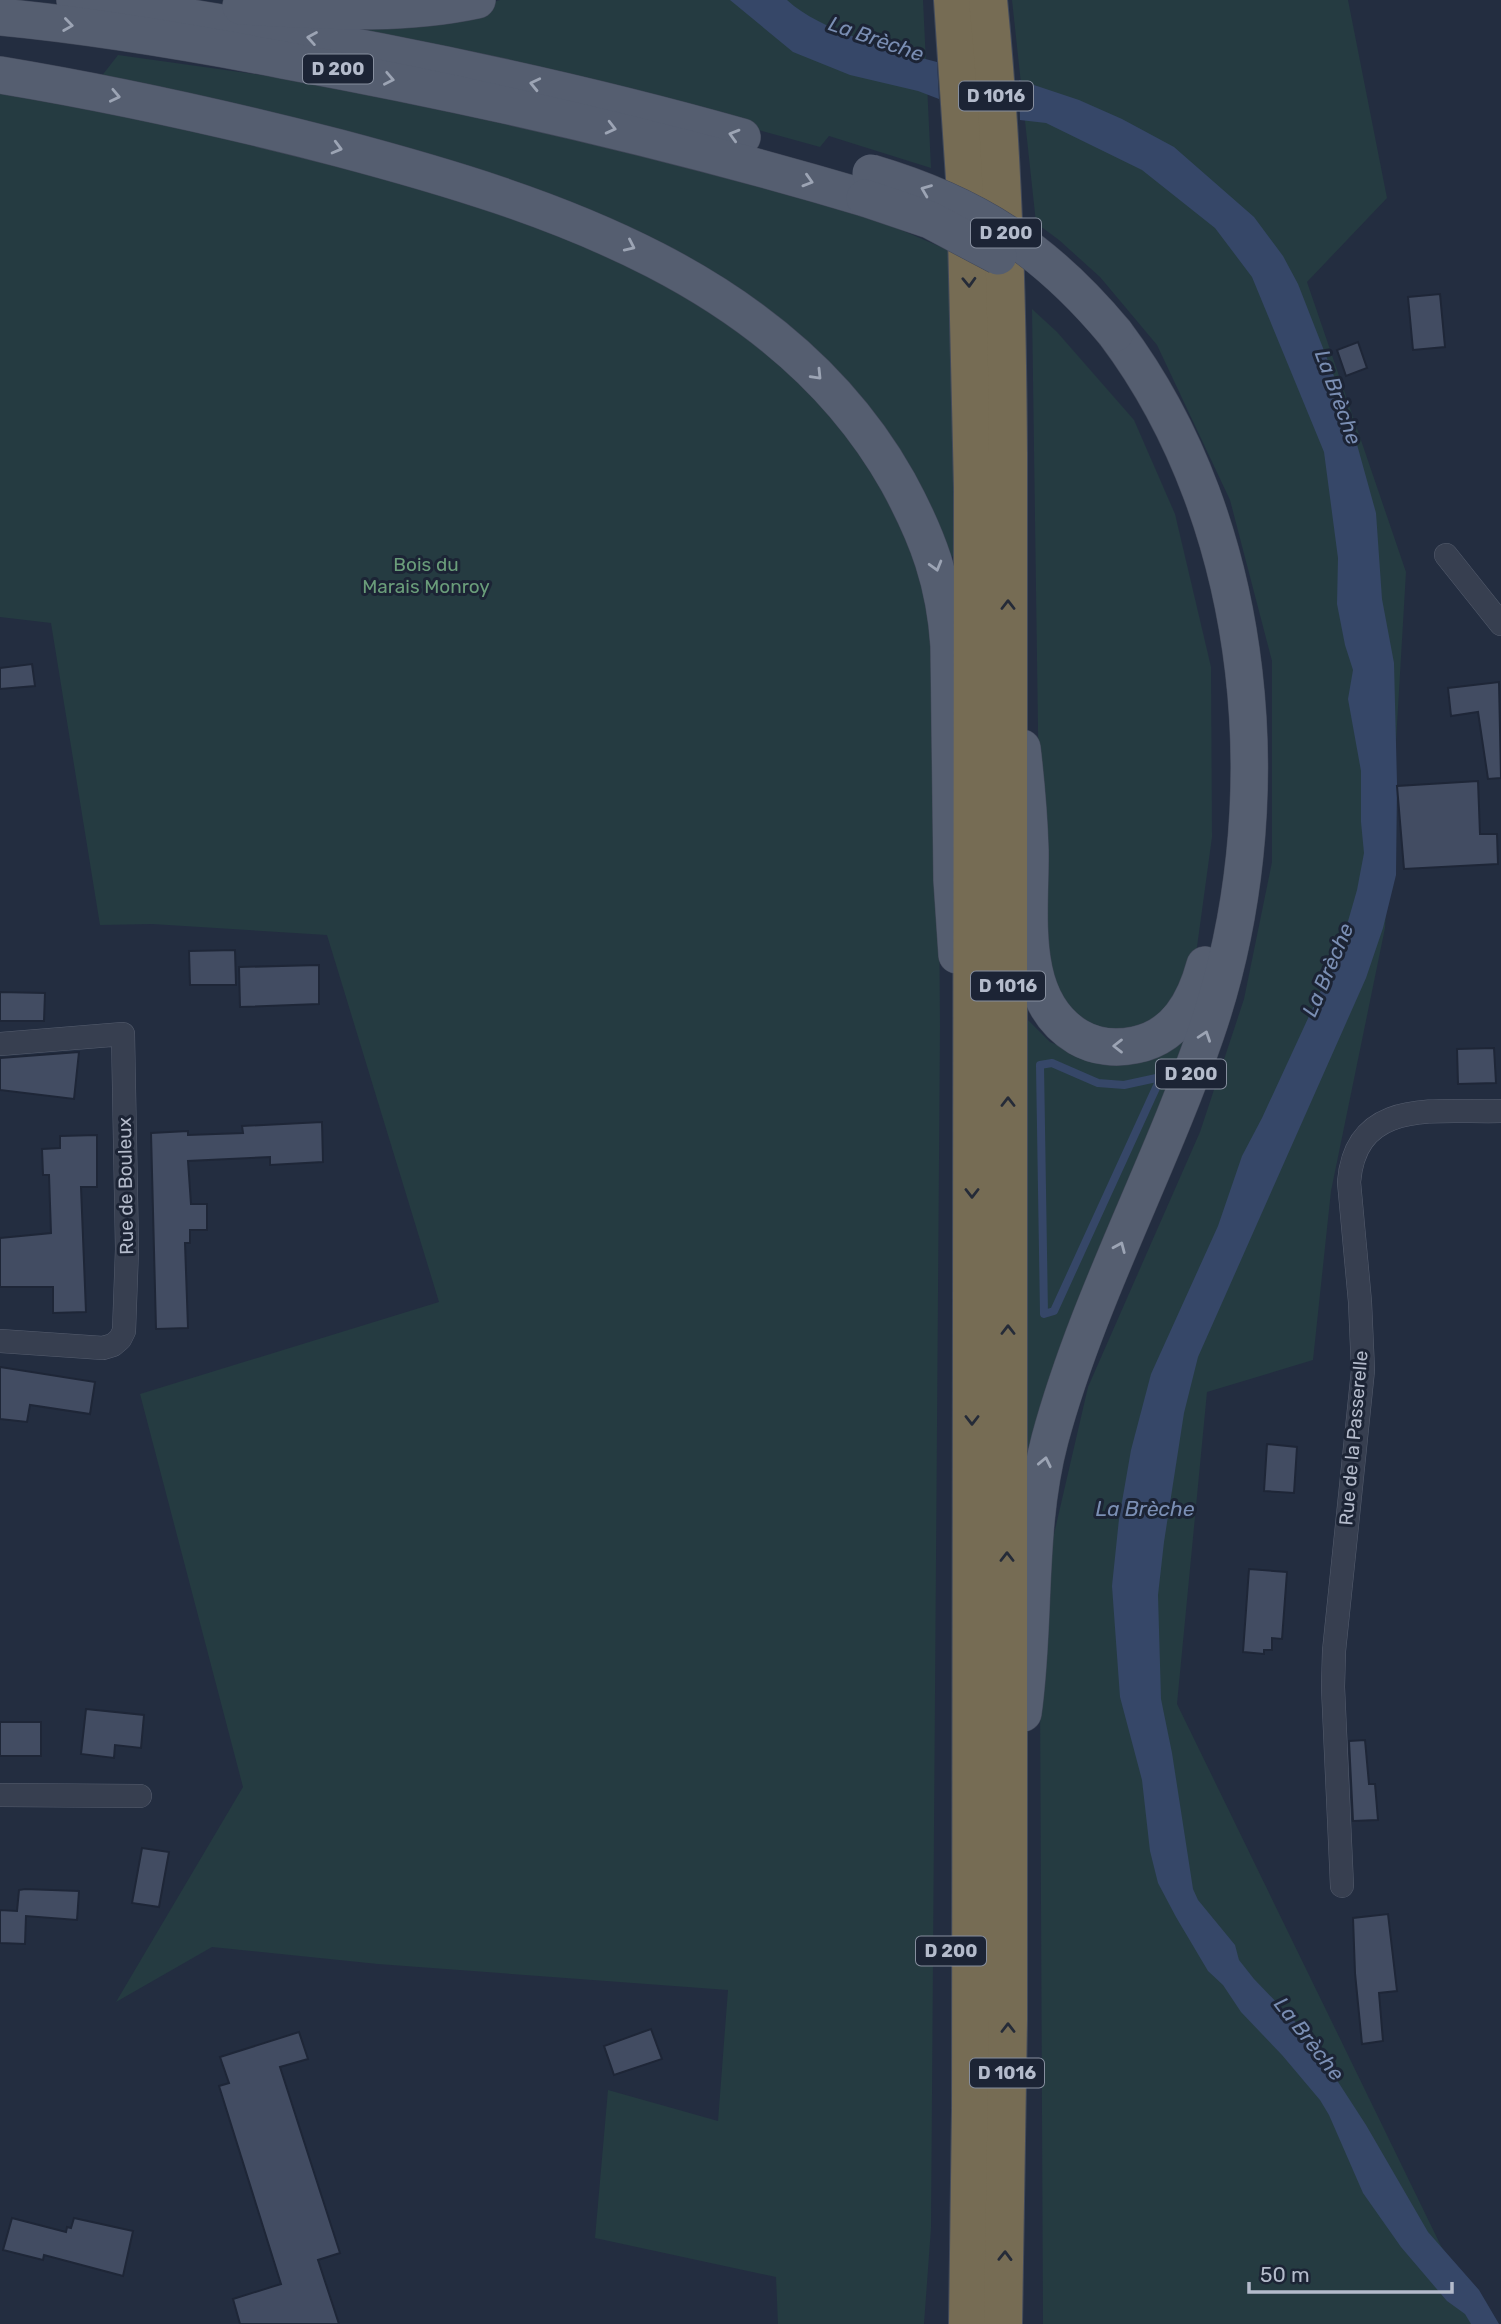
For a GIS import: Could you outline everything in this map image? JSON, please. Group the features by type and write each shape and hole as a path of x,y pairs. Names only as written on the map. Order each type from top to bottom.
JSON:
{"highway":[{"name":"D 1016","path":"953,0 975,44"},
{"name":"D 1016","path":"988,0 975,44 981,145 1007,388 1008,2034 1003,2324"},
{"name":"D 1016","path":"968,2324 971,2109 973,488 981,145"},
{"name":"D 200","path":"946,2324 949,2263 950,1970 971,1578"}],"main road":[{"name":"D 200","path":"75,0 366,12 422,9 477,0"},
{"name":"D 200","path":"75,0 288,34 475,70 638,108 868,185 996,254 1025,274 1057,303 1107,340 1148,382 1174,430 1207,510 1225,570 1245,673 1250,739 1249,811 1239,906 1215,1008 1194,1067 1098,1299 1050,1439 1036,1517 1024,1703 1007,1822"},
{"name":"D 200","path":"0,17 248,53 428,87 868,185"},
{"path":"0,75 90,91 268,130 408,167 529,204 616,240 679,272 758,324 815,372 859,424 890,468 924,532 942,589 947,617 951,680 953,902 971,1125"},
{"name":"D 200","path":"1008,654 1026,784 1032,952 1039,990 1050,1014 1058,1024 1084,1040 1114,1047 1141,1044 1165,1032 1182,1017 1195,996 1201,979 1216,922 1223,873 1229,810 1230,735 1216,625 1189,519 1171,473 1107,340"}],"street":[{"path":"1446,555 1501,624"},
{"name":"Rue de Bouleux","path":"0,1044 122,1034 127,1249 125,1321 120,1339 113,1345 94,1348 0,1341"},
{"name":"Rue de la Passerelle","path":"1342,1886 1333,1688 1334,1651 1363,1370 1350,1169 1360,1143 1376,1125 1388,1119 1414,1113 1501,1111"},
{"path":"0,1795 140,1796"}],"green space":[{"path":"500,0 923,0 931,168 829,136 820,147 555,74 309,25 434,20"},
{"path":"1012,0 1348,0 1387,198 1307,282 1406,572 1385,928 1331,1191 1313,1360 1207,1392 1177,1704 1479,2324 1043,2324 1040,1692 1051,1547 1088,1387 1200,1132 1244,999 1272,862 1272,661 1230,500 1157,345 1100,277 1036,223"},
{"path":"118,55 305,81 803,188 955,253 958,557 948,556 899,460 639,237 97,82"},
{"name":"Bois du Marais Monroy","path":"0,90 375,169 614,250 752,334 815,396 888,488 937,619 940,1026 931,2228 924,2324 778,2324 776,2277 595,2238 608,2090 718,2121 728,1990 378,1964 212,1947 116,2002 243,1787 140,1394 439,1302 327,935 152,924 100,925 51,623 0,617"},
{"path":"1032,309 1057,332 1134,420 1175,514 1211,667 1212,837 1197,947 1180,1001 1142,1029 1109,1034 1066,1018 1041,938"},
{"path":"1026,1018 1050,1042 1104,1065 1149,1061 1188,1031 1054,1379 1026,1464"}],"water":[{"name":"La Brèche","path":"730,0 787,0 801,11 837,30 937,62 939,99 918,91 850,75 793,52"},
{"name":"La Brèche","path":"1019,80 1079,100 1174,147 1254,217 1283,256 1298,284 1348,412 1376,513 1382,599 1394,663 1396,875 1383,928 1366,978 1198,1357 1184,1413 1158,1595 1161,1699 1193,1889 1198,1900 1235,1945 1239,1960 1254,1979 1307,2034 1366,2125 1428,2232 1479,2290 1499,2324 1471,2324 1465,2314 1447,2301 1401,2247 1363,2193 1320,2100 1241,2012 1223,1985 1208,1971 1158,1883 1150,1851 1142,1780 1120,1697 1112,1586 1119,1519 1131,1450 1151,1374 1218,1226 1242,1156 1340,949 1357,890 1364,853 1361,771 1348,699 1353,670 1337,604 1338,558 1324,452 1252,277 1215,228 1142,170 1046,123 1020,120"}],"building":[{"path":"1440,294 1445,347 1413,350 1408,297"},
{"path":"1358,342 1367,368 1346,376 1337,350"},
{"path":"32,664 35,686 0,689 0,668"},
{"path":"1499,682 1501,778 1488,779 1478,712 1451,716 1448,688"},
{"path":"1478,781 1480,834 1497,834 1498,864 1404,869 1397,786"},
{"path":"235,950 236,985 190,985 189,951"},
{"path":"319,965 319,1004 240,1007 239,967"},
{"path":"0,992 45,993 44,1021 0,1021"},
{"path":"1494,1048 1496,1083 1458,1084 1457,1049"},
{"path":"79,1052 74,1099 0,1090 0,1058"},
{"path":"322,1122 323,1162 270,1165 270,1157 188,1161 191,1204 207,1204 207,1230 190,1230 190,1243 185,1243 188,1328 156,1329 151,1133 243,1133 242,1126"},
{"path":"97,1135 97,1187 81,1187 86,1312 53,1313 53,1287 0,1287 0,1238 51,1233 49,1175 43,1175 42,1149 60,1148 60,1136"},
{"path":"0,1367 95,1382 90,1414 30,1405 27,1422 0,1419"},
{"path":"1267,1444 1297,1447 1294,1493 1264,1491"},
{"path":"1249,1569 1287,1572 1282,1639 1272,1638 1272,1650 1264,1650 1264,1654 1243,1652"},
{"path":"86,1709 144,1715 141,1748 115,1745 114,1758 81,1754"},
{"path":"0,1722 41,1722 41,1756 0,1756"},
{"path":"1365,1740 1369,1784 1375,1784 1378,1820 1353,1821 1349,1741"},
{"path":"142,1848 169,1852 159,1907 132,1903"},
{"path":"19,1890 79,1891 77,1920 26,1916 25,1944 0,1943 0,1910 17,1911"},
{"path":"1388,1914 1397,1991 1379,1993 1383,2041 1362,2044 1353,1918"},
{"path":"651,2029 662,2059 614,2075 604,2046"},
{"path":"299,2032 308,2059 280,2067 340,2253 318,2260 339,2324 240,2324 233,2299 281,2284 219,2086 229,2083 220,2057"},
{"path":"12,2218 66,2232 67,2227 71,2228 74,2218 133,2231 123,2276 44,2255 43,2260 3,2250"}],"waterway":[{"path":"1052,1063 1098,1083 1124,1085 1161,1077 1054,1311 1044,1314 1040,1065 1052,1063"}]}
